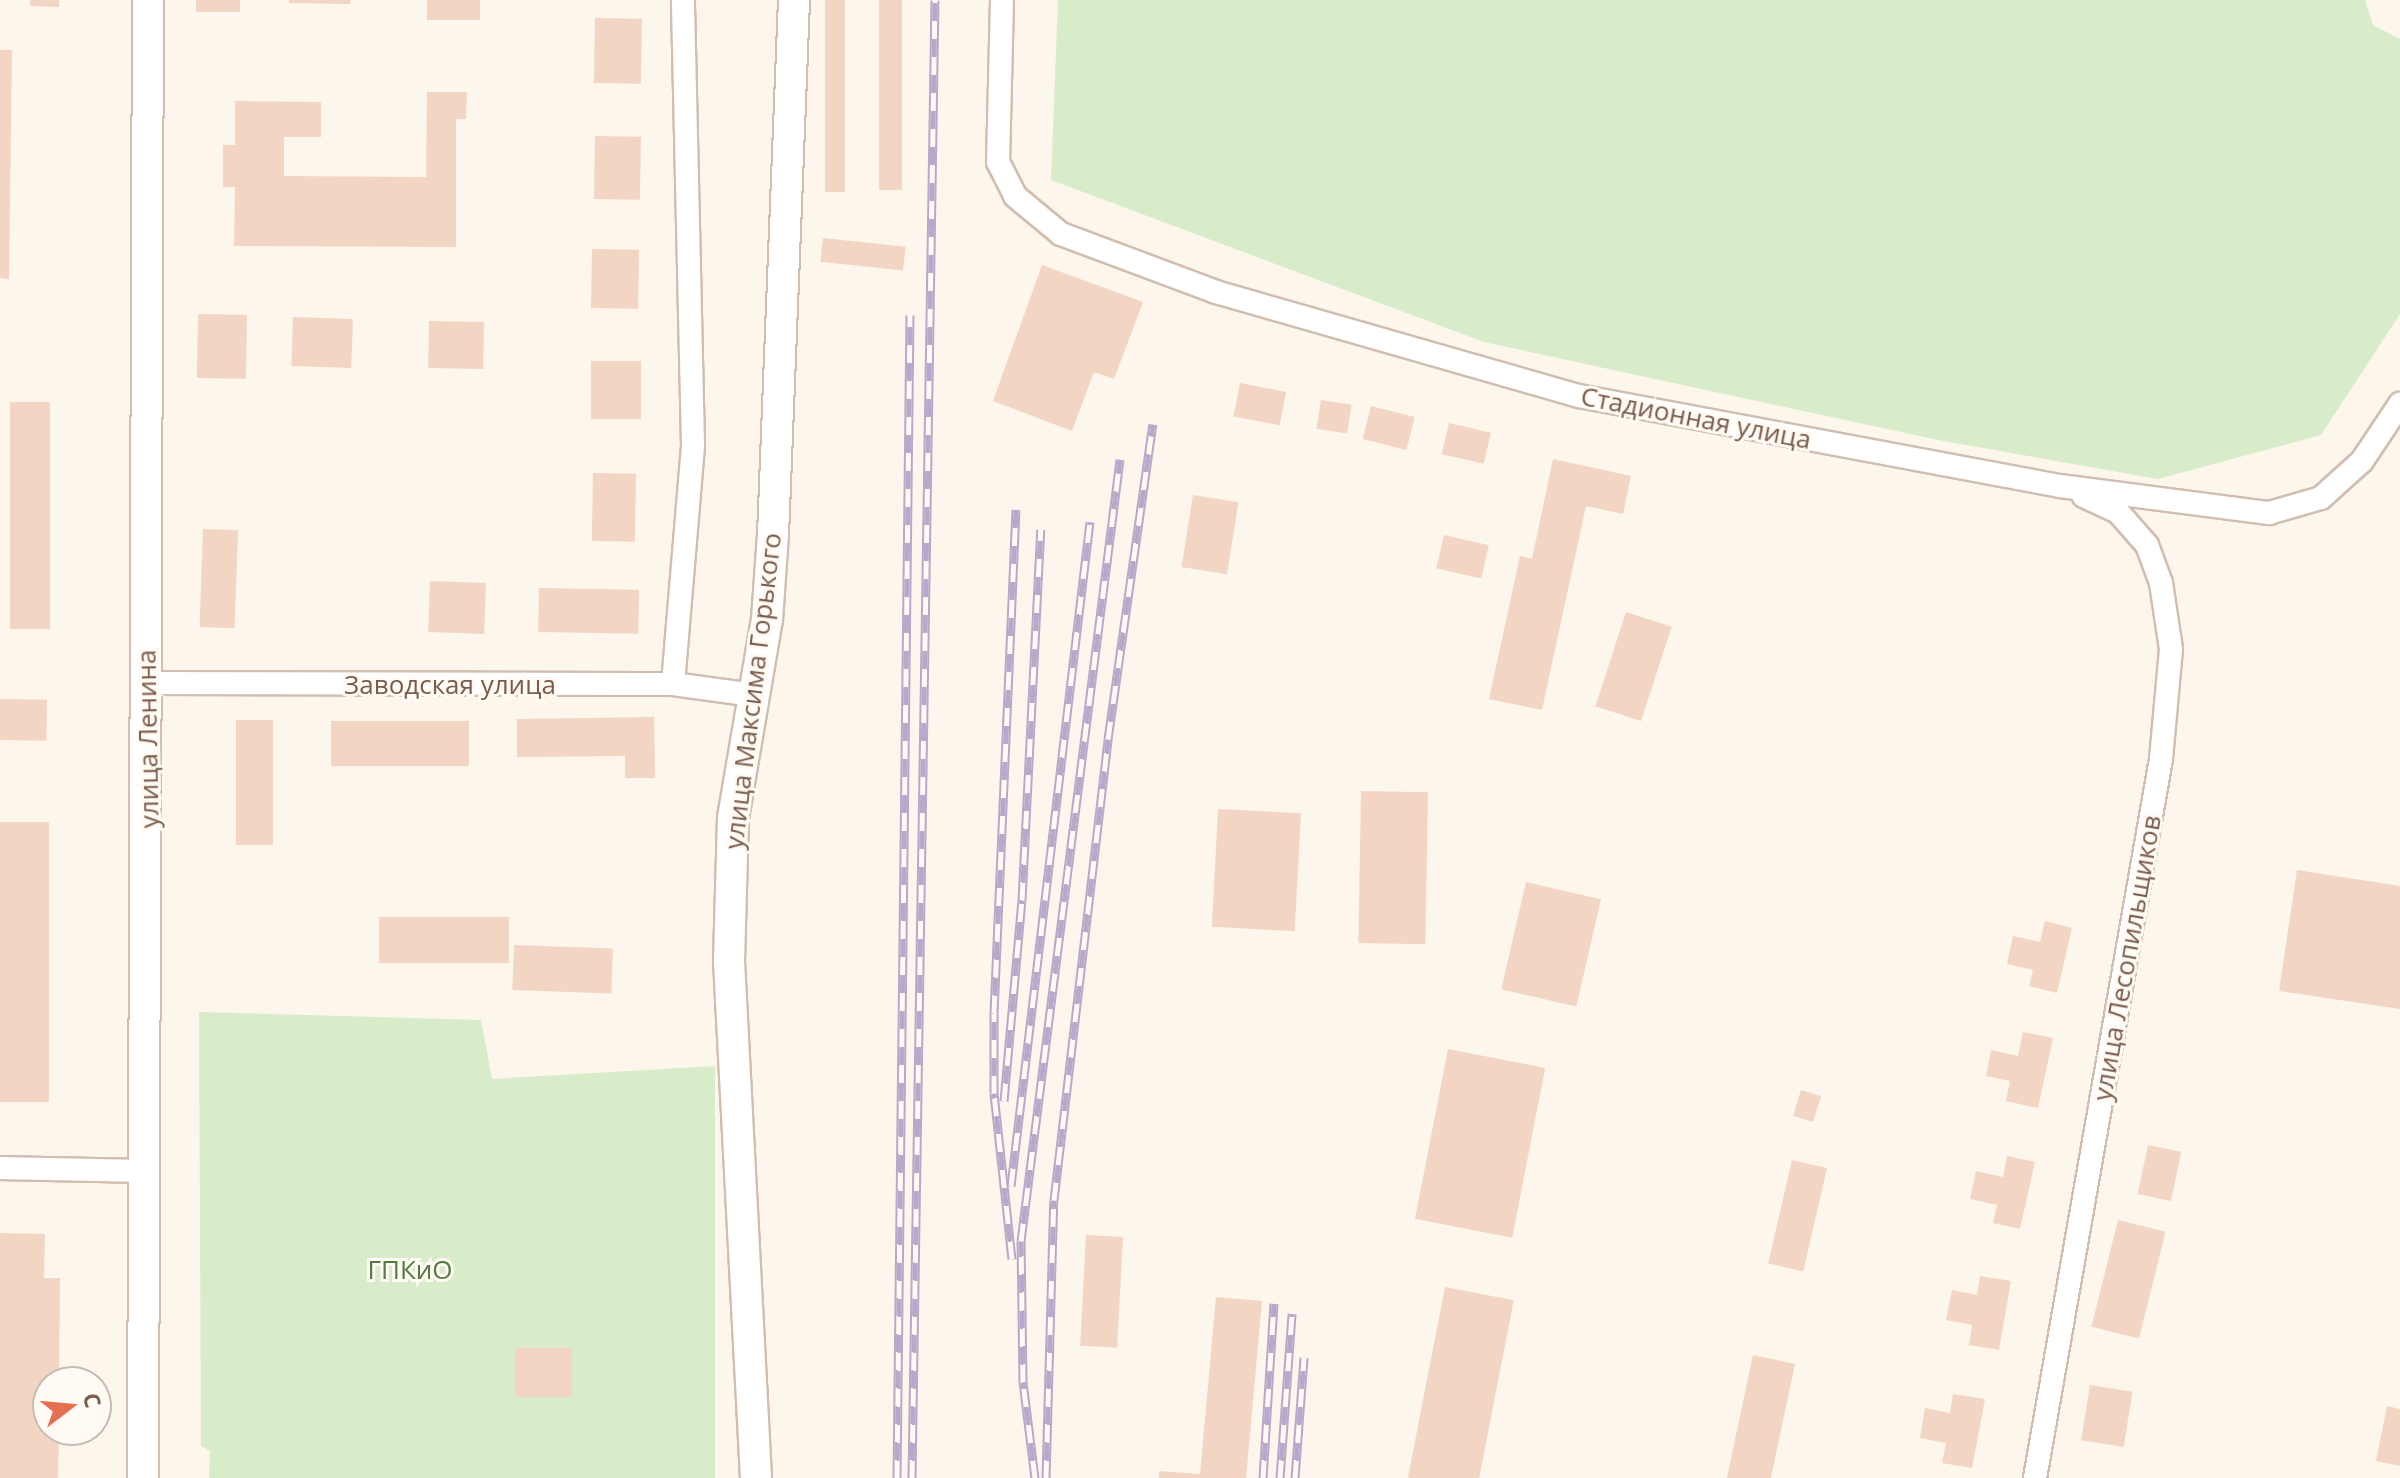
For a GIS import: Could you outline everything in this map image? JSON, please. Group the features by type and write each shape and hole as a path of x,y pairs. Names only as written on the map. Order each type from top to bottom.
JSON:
{"street":[{"name":"улица Ленина","path":"143,1478 147,1171 148,0"},
{"path":"673,684 693,445 683,0"},
{"name":"улица Максима Горького","path":"756,1478 729,961 733,818 767,620 773,535 794,0"},
{"name":"Стадионная улица","path":"1002,0 998,162 1015,196 1061,234 1216,292 1579,396 2060,486 2269,513 2321,498 2362,461 2400,404"},
{"name":"улица Лесопильщиков","path":"2035,1478 2161,759 2171,649 2161,583 2147,545 2118,512 2060,486"},
{"name":"Заводская улица","path":"147,683 673,684 753,695"},
{"path":"0,1168 147,1171"}],"green space":[{"path":"1058,0 2365,0 2373,25 2400,39 2400,314 2321,435 2158,479 1938,440 1484,342 1051,180"},
{"name":"ГПКиО","path":"199,1012 481,1020 492,1079 715,1066 715,1478 209,1478 210,1451 201,1446"}],"building":[{"path":"30,0 59,0 59,7 30,6"},
{"path":"196,0 240,0 240,12 196,12"},
{"path":"289,0 350,0 350,4 289,3"},
{"path":"427,0 480,0 480,20 427,20"},
{"path":"825,0 845,0 845,192 825,192"},
{"path":"879,0 902,0 902,190 879,190"},
{"path":"595,18 642,19 641,84 594,83"},
{"path":"0,50 12,50 9,279 0,278"},
{"path":"427,92 467,92 466,119 456,119 456,247 234,246 235,187 223,187 223,145 235,145 235,101 321,102 321,137 284,137 284,176 426,177"},
{"path":"595,136 641,137 640,200 594,199"},
{"path":"823,238 906,247 903,271 820,262"},
{"path":"592,249 639,250 638,309 591,308"},
{"path":"1042,265 1143,302 1114,379 1094,372 1072,431 993,401"},
{"path":"198,314 247,315 246,379 197,378"},
{"path":"293,317 353,319 351,368 291,366"},
{"path":"429,321 484,322 483,369 428,368"},
{"path":"591,361 641,361 641,419 591,419"},
{"path":"1240,383 1286,392 1280,425 1234,416"},
{"path":"1321,400 1352,405 1347,433 1316,429"},
{"path":"10,402 50,402 50,629 10,629"},
{"path":"1371,406 1415,417 1406,450 1363,439"},
{"path":"1449,423 1491,433 1484,464 1442,454"},
{"path":"1553,459 1631,476 1623,514 1586,506 1542,710 1489,699 1520,556 1532,559"},
{"path":"593,473 636,474 635,542 592,541"},
{"path":"1193,495 1238,502 1227,574 1182,567"},
{"path":"203,529 238,530 235,628 200,627"},
{"path":"1444,535 1489,545 1481,578 1436,568"},
{"path":"430,581 486,583 484,634 428,632"},
{"path":"539,588 639,590 638,634 538,632"},
{"path":"1626,612 1672,627 1641,721 1595,706"},
{"path":"0,699 47,700 46,741 0,740"},
{"path":"654,717 655,778 625,778 625,756 517,757 517,719"},
{"path":"236,720 273,720 273,845 236,845"},
{"path":"331,721 469,721 469,766 331,766"},
{"path":"1361,791 1428,792 1425,944 1358,943"},
{"path":"1218,809 1301,813 1295,931 1212,927"},
{"path":"0,822 49,822 49,1102 0,1102"},
{"path":"2297,870 2400,886 2400,1009 2279,991"},
{"path":"1526,882 1601,899 1576,1007 1501,989"},
{"path":"379,917 509,917 509,963 379,963"},
{"path":"2045,921 2072,928 2057,993 2029,986 2033,970 2007,964 2013,936 2040,942"},
{"path":"514,945 613,948 611,993 512,990"},
{"path":"2023,1032 2053,1038 2038,1108 2006,1101 2010,1081 1986,1076 1991,1050 2018,1056"},
{"path":"1448,1049 1545,1068 1512,1238 1415,1219"},
{"path":"1801,1090 1821,1096 1813,1122 1793,1116"},
{"path":"2148,1145 2181,1152 2171,1201 2138,1194"},
{"path":"2007,1156 2035,1162 2020,1229 1993,1223 1997,1205 1970,1199 1976,1171 2003,1177"},
{"path":"1792,1160 1827,1168 1803,1271 1768,1263"},
{"path":"2118,1220 2166,1232 2139,1339 2091,1327"},
{"path":"0,1233 45,1234 44,1278 60,1278 59,1366 32,1366 32,1446 59,1446 58,1478 0,1478"},
{"path":"1086,1235 1123,1237 1117,1348 1080,1346"},
{"path":"1980,1276 2011,1281 1999,1350 1969,1345 1972,1325 1946,1320 1952,1290 1977,1295"},
{"path":"1445,1287 1514,1300 1479,1478 1408,1477"},
{"path":"1216,1297 1262,1301 1246,1478 1159,1478 1159,1471 1200,1474"},
{"path":"515,1348 572,1348 572,1397 515,1397"},
{"path":"1753,1355 1795,1364 1771,1478 1727,1478"},
{"path":"2090,1385 2132,1392 2124,1447 2081,1440"},
{"path":"1953,1394 1985,1399 1972,1468 1942,1463 1946,1443 1920,1438 1925,1408 1950,1413"},
{"path":"2387,1406 2400,1409 2400,1466 2376,1461"}],"railway":[{"path":"912,1478 935,0"},
{"path":"897,1478 910,315"},
{"path":"1046,1478 1054,1200 1108,739 1153,424"},
{"path":"1035,1478 1023,1382 1021,1241 1120,459"},
{"path":"1012,1259 994,1093 994,1013 1016,509"},
{"path":"1011,1186 1090,522"},
{"path":"1004,1101 1022,900 1041,529"},
{"path":"1263,1478 1274,1303"},
{"path":"1280,1478 1292,1313"},
{"path":"1295,1478 1304,1357"}]}
